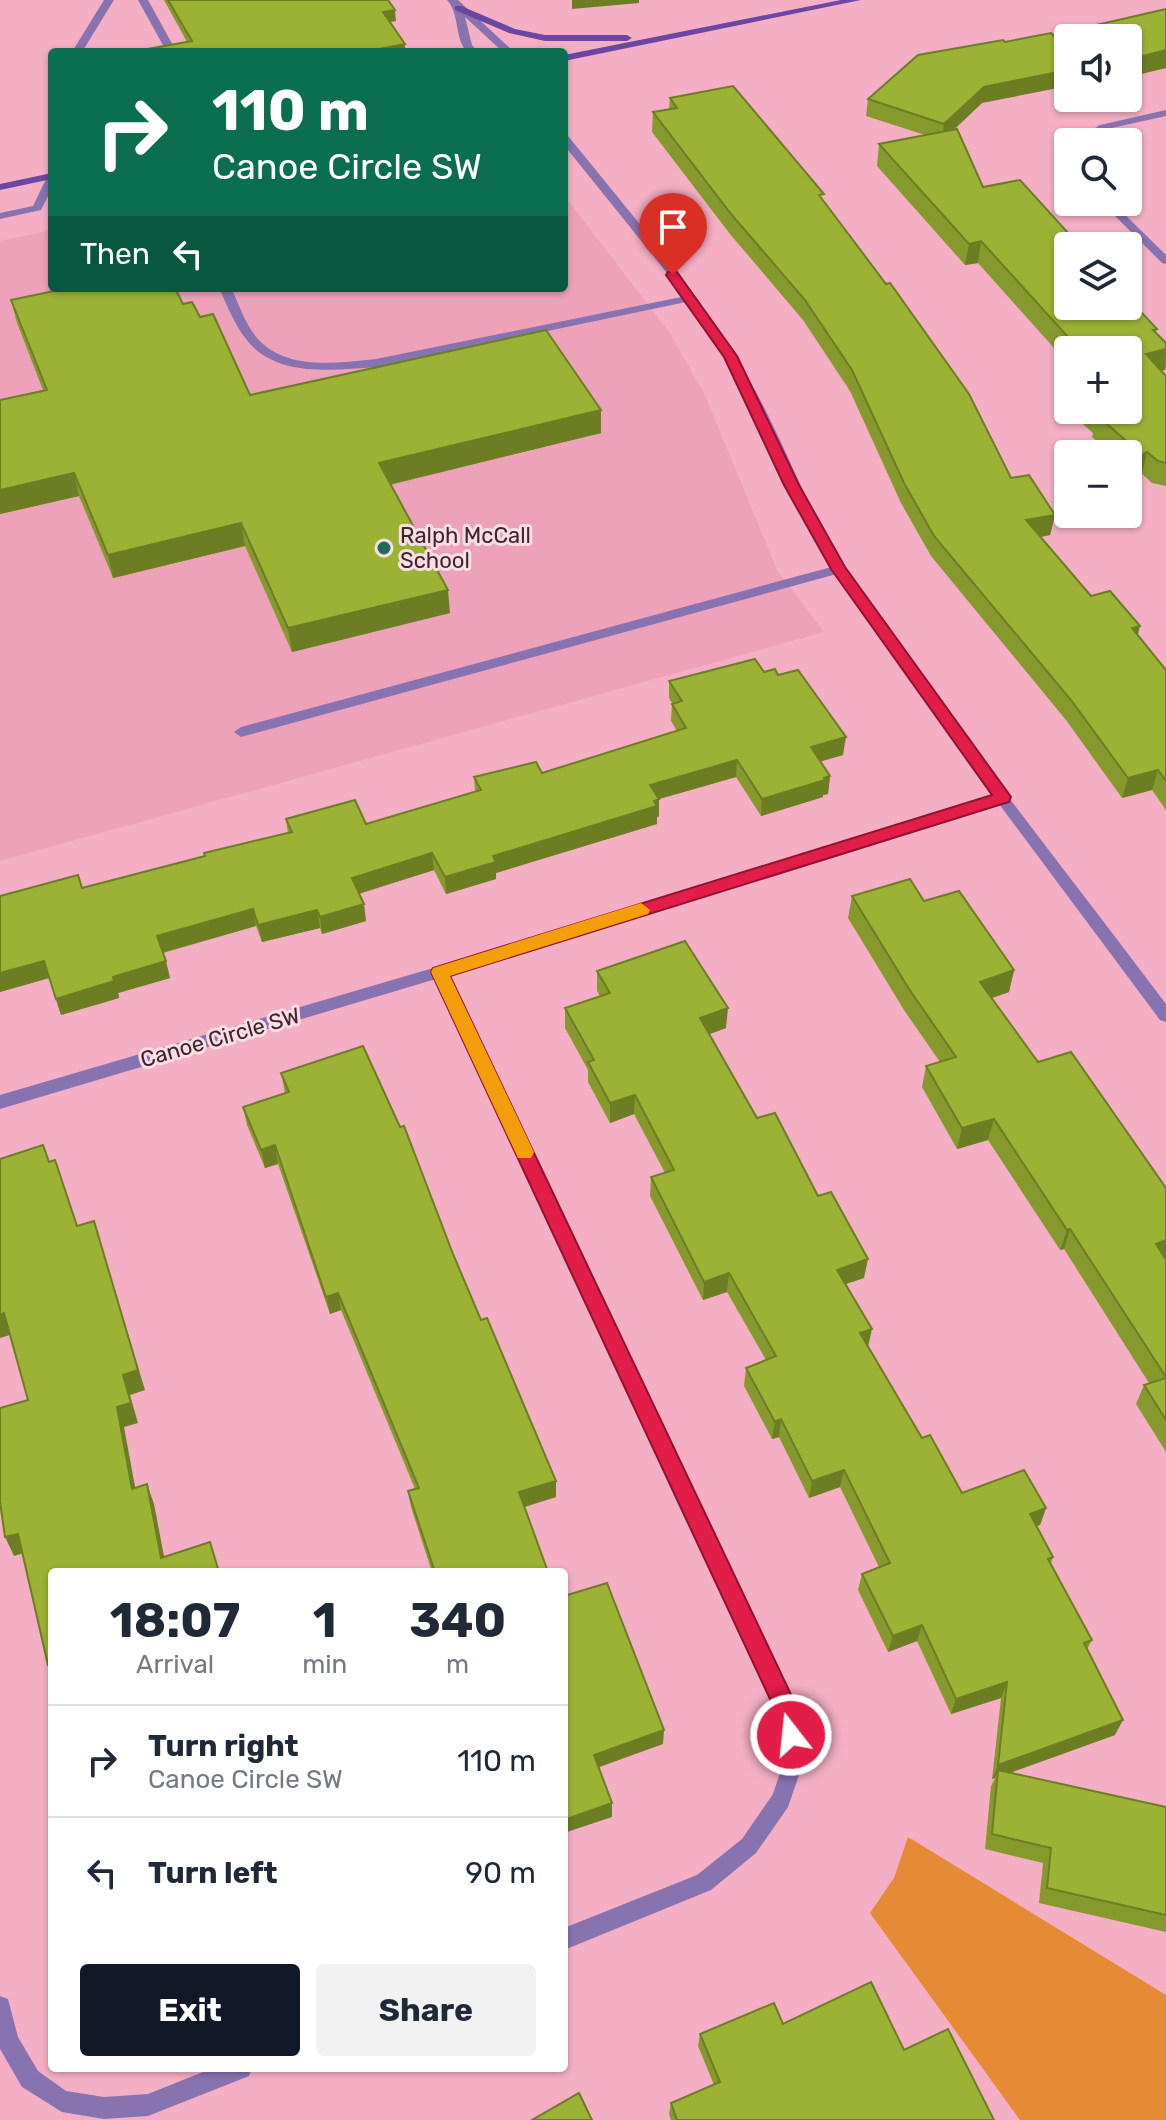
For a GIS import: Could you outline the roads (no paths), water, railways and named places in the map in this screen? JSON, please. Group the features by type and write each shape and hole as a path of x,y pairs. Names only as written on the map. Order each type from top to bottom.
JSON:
{"street":[{"path":"79,48 109,0"},
{"path":"143,0 169,48"},
{"path":"568,57 856,0"},
{"path":"455,4 512,31 545,38 664,38"},
{"path":"455,4 469,48"},
{"path":"455,4 504,48"},
{"path":"1102,128 1166,113"},
{"path":"568,143 691,298 731,356 791,485 839,569 1166,1016"},
{"path":"0,187 48,178"},
{"path":"0,216 37,208 48,185"},
{"path":"1120,216 1166,261"},
{"path":"227,292 253,340 276,356 325,367 376,363 691,298"},
{"path":"241,732 839,569"},
{"name":"Canoe Circle SW","path":"0,1102 440,972 1003,797"},
{"path":"440,972 788,1713 795,1758 781,1800 749,1846 704,1883 568,1937"},
{"path":"0,2007 8,2041 30,2079 62,2101 104,2108 148,2105 231,2072"}],"place":[{"name":"Ralph McCall School","path":"384,548"}]}
